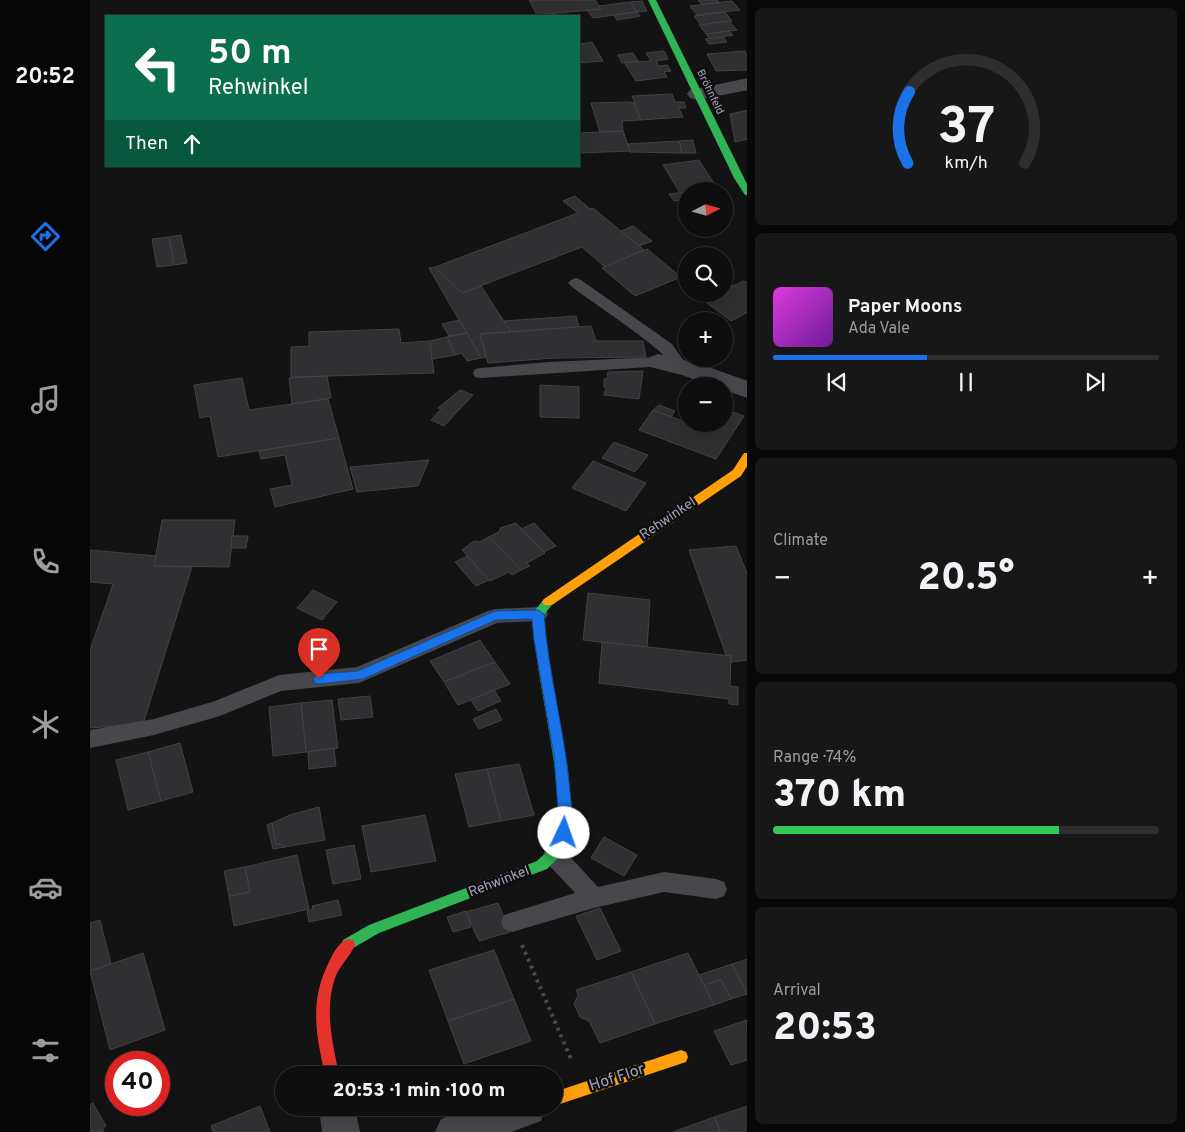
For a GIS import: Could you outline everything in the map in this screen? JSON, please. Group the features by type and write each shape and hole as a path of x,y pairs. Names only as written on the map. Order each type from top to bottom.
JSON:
{"street":[{"name":"Bröhnfeld","path":"652,0 738,178 747,192"},
{"path":"697,94 747,84"},
{"path":"658,362 747,390"},
{"name":"Rehwinkel","path":"538,614 545,604 555,596 744,468"},
{"path":"538,614 540,640 560,756 566,822 561,843 554,855"},
{"name":"Rehwinkel","path":"331,1066 322,1010 322,992 326,976 351,943 374,929 524,873 542,865 554,855"},
{"name":"Hof Flor","path":"563,1096 681,1057"},
{"path":"338,1116 341,1132"},
{"path":"454,1132 503,1116"}],"lane":[{"path":"576,282 666,348 681,368"},
{"path":"481,373 549,367 658,362"},
{"path":"90,739 154,727 220,708 279,683 359,676 495,616 538,614"},
{"path":"554,855 594,898"},
{"path":"512,922 594,898 664,882 716,889"}],"path":[{"path":"512,922 584,1089"}],"building":[{"path":"529,0 595,0 601,9 537,15"},
{"path":"698,0 717,0 719,2 702,5"},
{"path":"642,1 647,11 637,12 630,2"},
{"path":"732,1 740,10 697,15 690,6"},
{"path":"630,2 637,12 593,18 587,10 601,9 599,6"},
{"path":"637,12 640,16 617,20 614,15"},
{"path":"725,12 732,21 701,25 694,16"},
{"path":"729,21 737,30 706,34 699,25"},
{"path":"729,31 733,35 710,39 706,34"},
{"path":"723,37 727,42 709,44 705,39"},
{"path":"592,42 603,61 580,63 580,44"},
{"path":"664,51 668,59 656,61 659,66 667,65 671,71 664,72 667,77 636,81 624,62 651,61 646,53"},
{"path":"745,51 747,55 747,70 716,71 707,54"},
{"path":"633,53 638,61 622,63 618,55"},
{"path":"672,94 675,102 684,102 686,108 679,108 683,117 641,120 632,96"},
{"path":"591,103 634,103 641,120 622,121 623,131 600,132"},
{"path":"747,110 747,139 735,142 730,114"},
{"path":"623,131 630,151 580,153 580,133"},
{"path":"693,140 696,153 682,153 679,141"},
{"path":"679,141 682,153 630,152 628,144"},
{"path":"699,160 713,182 678,182 678,190 663,165"},
{"path":"678,193 678,200 674,201 669,194"},
{"path":"575,196 590,209 593,208 644,250 605,267 582,247 462,293 435,267 578,213 563,201"},
{"path":"633,226 652,241 639,246 621,231"},
{"path":"181,235 187,263 174,265 169,237"},
{"path":"169,237 174,265 157,267 152,239"},
{"path":"647,249 678,275 678,278 635,296 602,268"},
{"path":"435,267 462,293 481,286 511,332 480,334 486,357 481,358 429,268"},
{"path":"744,281 747,282 747,313 733,320 733,312 719,312 706,302 733,302 733,286"},
{"path":"576,316 579,327 511,332 504,321"},
{"path":"459,320 467,333 449,336 442,324"},
{"path":"591,326 596,341 643,341 646,357 554,358 488,363 480,334"},
{"path":"399,329 401,343 430,341 434,373 291,377 291,347 309,346 309,332"},
{"path":"467,333 481,358 467,361 462,353 455,355 447,337"},
{"path":"447,337 455,355 432,359 430,341"},
{"path":"643,371 639,399 604,395 606,387 604,387 604,379 607,379 608,372"},
{"path":"327,376 331,398 292,404 289,378"},
{"path":"242,378 249,410 328,399 339,438 218,457 210,416 200,418 194,385"},
{"path":"540,385 579,387 579,418 540,417"},
{"path":"460,390 473,395 444,426 431,420 441,409 438,408"},
{"path":"659,405 675,411 671,417 653,410"},
{"path":"653,410 678,419 678,432 733,432 733,412 744,416 716,459 639,430"},
{"path":"339,438 353,489 275,507 270,489 292,485 285,455 261,459 259,451"},
{"path":"614,442 648,455 635,472 602,458"},
{"path":"429,460 418,486 357,492 350,467"},
{"path":"593,461 646,483 626,511 572,488"},
{"path":"162,520 235,520 229,567 154,566"},
{"path":"516,523 545,553 527,563 530,566 521,570 489,537 500,531 500,528"},
{"path":"534,523 556,546 544,552 521,529"},
{"path":"232,536 248,536 246,548 231,548"},
{"path":"489,537 521,570 512,575 509,572 490,581 462,550 474,541 479,542"},
{"path":"736,546 747,574 747,660 731,662 731,656 726,655 689,550"},
{"path":"90,550 156,556 154,566 192,567 144,721 125,725 90,728 90,650 113,584 90,582"},
{"path":"467,556 489,580 476,586 455,562"},
{"path":"313,590 337,602 322,620 297,608"},
{"path":"588,593 650,600 647,648 583,640"},
{"path":"480,640 495,662 444,682 430,661"},
{"path":"602,642 731,656 730,686 738,687 738,705 729,704 729,699 599,683"},
{"path":"495,662 510,684 458,705 444,682"},
{"path":"494,690 501,701 478,711 471,700"},
{"path":"370,696 373,717 341,720 338,699"},
{"path":"332,700 338,748 306,752 301,703"},
{"path":"301,703 306,752 273,756 269,707"},
{"path":"496,709 502,720 479,729 473,719"},
{"path":"180,743 193,792 161,801 148,752"},
{"path":"334,748 336,766 309,769 308,752"},
{"path":"148,752 161,801 128,810 116,760"},
{"path":"519,764 534,815 501,821 487,769"},
{"path":"487,769 501,821 469,827 455,774"},
{"path":"319,807 325,840 285,847 280,844 276,845 272,823 290,815"},
{"path":"425,815 436,861 371,872 362,826"},
{"path":"272,823 276,845 280,844 285,847 273,849 267,825"},
{"path":"604,837 637,855 624,876 591,858"},
{"path":"354,845 361,879 333,884 326,850"},
{"path":"297,855 309,909 234,926 229,896 250,892 245,867"},
{"path":"245,867 250,892 229,896 224,871"},
{"path":"338,900 342,915 309,922 307,911 313,909 312,906"},
{"path":"498,903 510,932 479,941 466,912"},
{"path":"600,908 621,951 597,960 576,916"},
{"path":"466,911 471,927 453,932 447,917"},
{"path":"100,920 111,964 90,971 90,923"},
{"path":"494,950 514,999 448,1021 429,970"},
{"path":"143,953 165,1030 110,1050 90,971"},
{"path":"688,953 714,1005 655,1024 631,972"},
{"path":"747,959 747,993 732,964"},
{"path":"732,964 747,994 731,999 721,980 704,985 699,975"},
{"path":"631,972 655,1024 600,1043 589,1021 580,1017 574,1004 578,995 576,990"},
{"path":"721,980 731,999 714,1005 704,985"},
{"path":"514,999 531,1041 464,1064 448,1021"},
{"path":"747,1020 747,1060 731,1065 714,1031"},
{"path":"93,1103 106,1126 102,1129 104,1132 90,1132 90,1105"},
{"path":"260,1106 270,1132 213,1132 211,1126"},
{"path":"747,1106 747,1132 721,1132 714,1117"},
{"path":"714,1117 721,1132 673,1132"}],"traffic: fast":[{"path":"652,0 738,178 747,192"},
{"path":"348,945 374,929 542,865 558,847 565,830 566,809 542,657 538,614 548,602"}],"traffic: slow":[{"path":"548,602 737,473 747,458"},
{"path":"563,1096 681,1057"}],"traffic: jam":[{"path":"330,1066 323,1023 322,1007 324,992 328,976 348,945"}],"route":[{"path":"319,679 359,676 495,616 538,614 540,640 560,756 566,822 564,833"}]}
